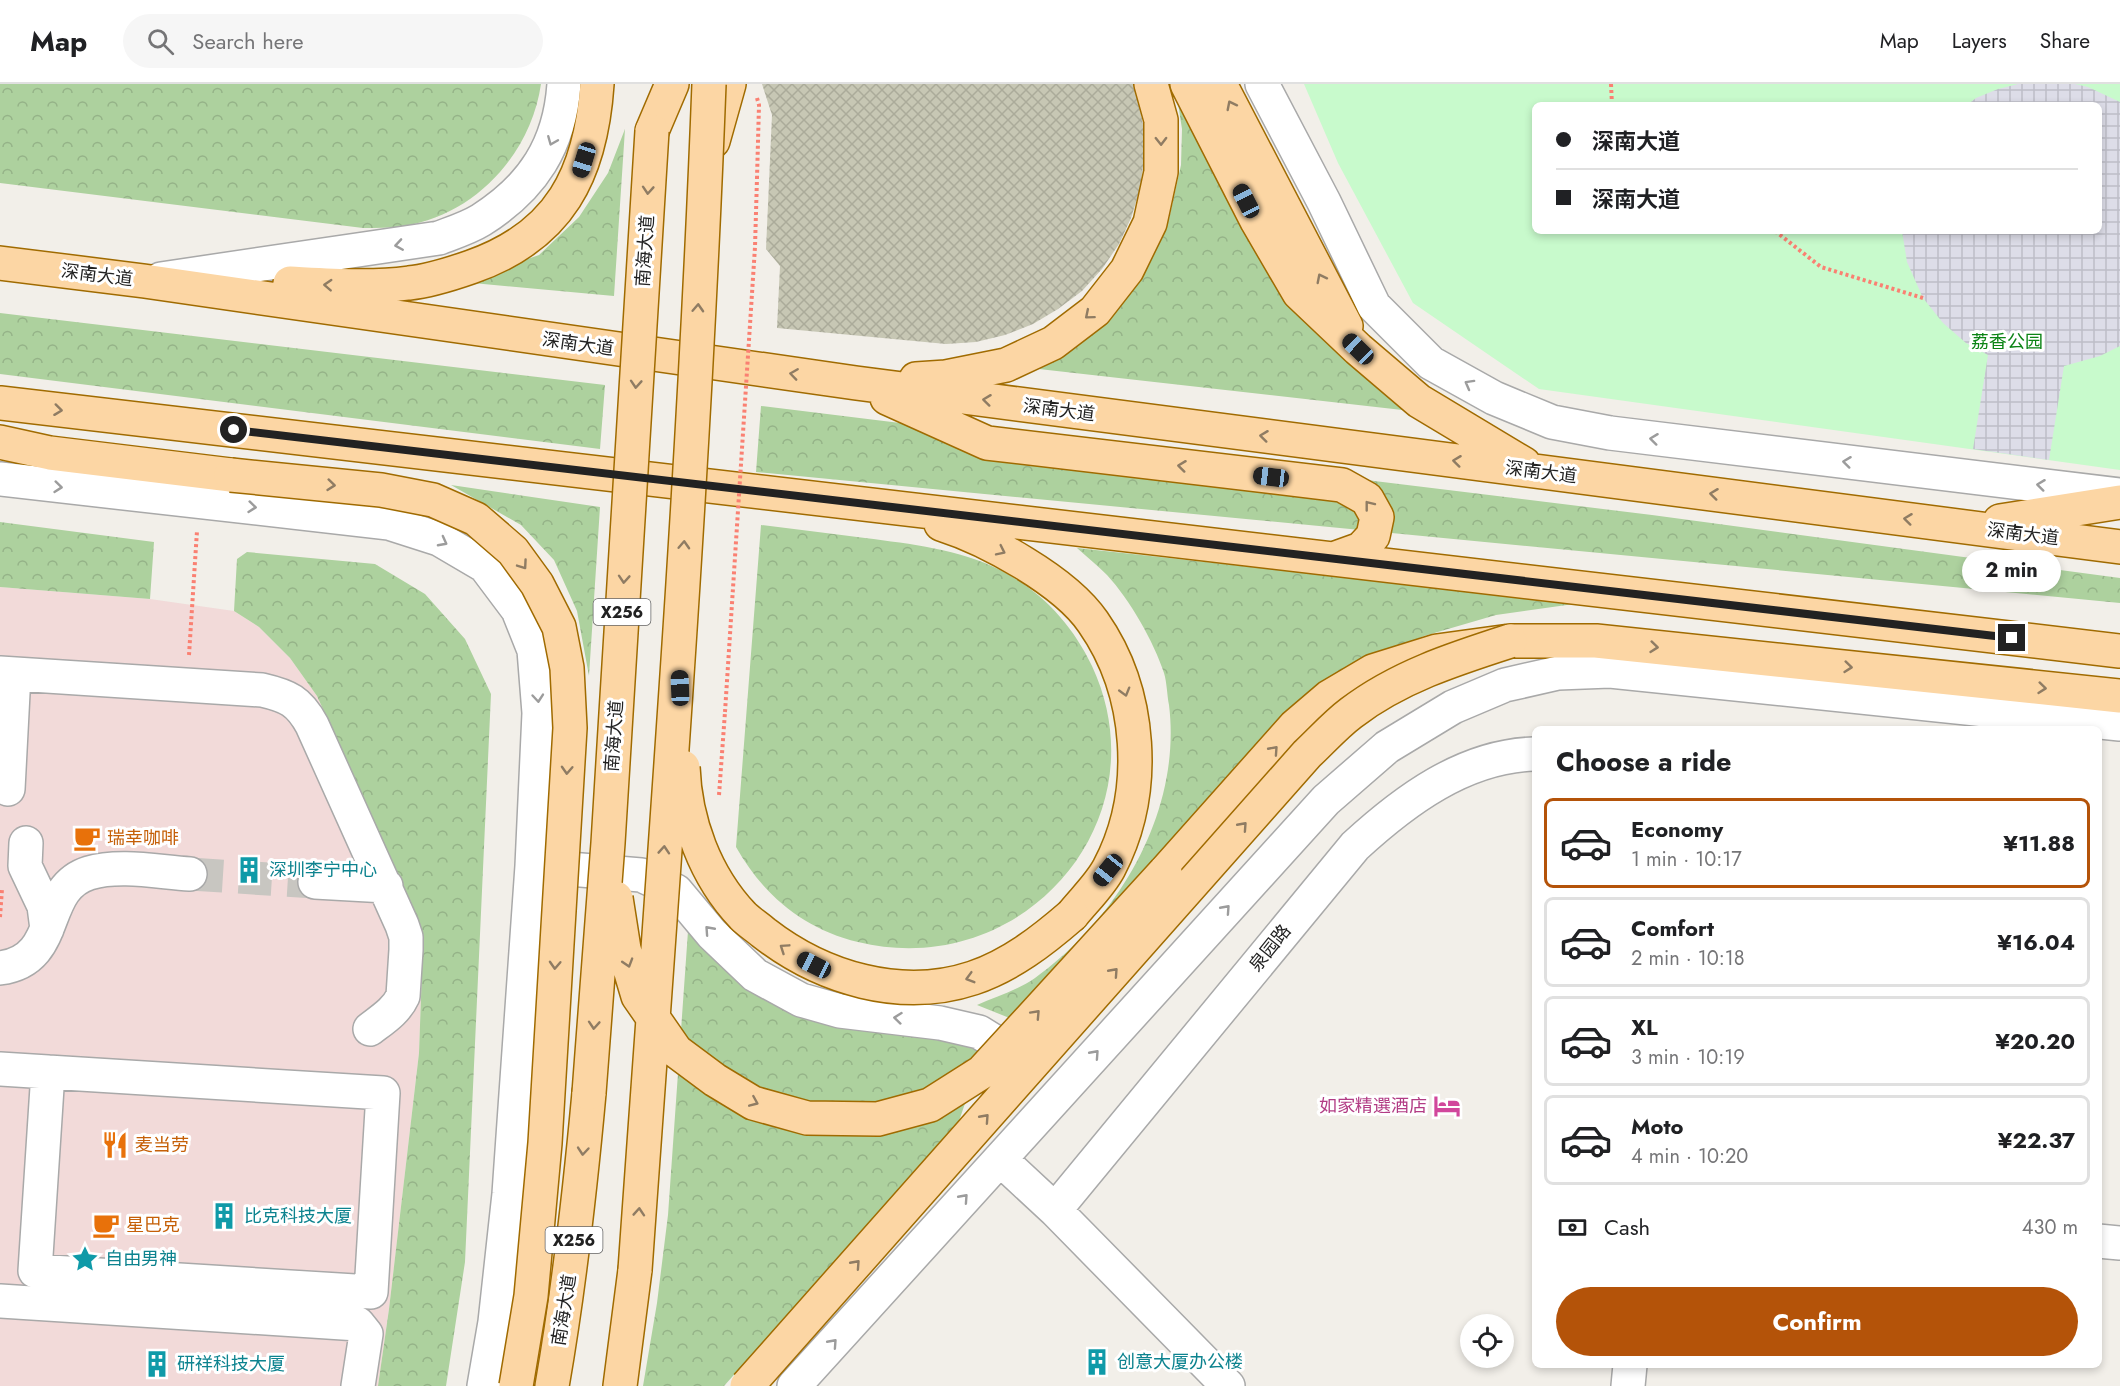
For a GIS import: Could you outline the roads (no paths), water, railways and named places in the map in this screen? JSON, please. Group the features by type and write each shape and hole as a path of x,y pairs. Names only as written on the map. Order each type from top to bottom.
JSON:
{"main road":[{"path":"144,281 346,286 410,283 451,274 488,261 517,246 542,227 564,202 579,174 588,145 597,84"},
{"name":"南海大道","path":"552,1386 566,1305 579,1200 608,843 654,84"},
{"path":"652,131 672,84"},
{"path":"620,1386 635,1270 679,645 709,84"},
{"path":"705,184 729,84"},
{"path":"856,383 946,377 1006,365 1053,343 1095,311 1128,270 1150,223 1161,172 1161,120 1151,84"},
{"path":"1187,84 1257,221 1299,293 1358,349 1419,401 1536,471"},
{"path":"1220,84 1358,349"},
{"name":"深南大道","path":"0,263 144,281 856,383 2120,547"},
{"path":"856,383 987,443 1342,486 1367,499 1377,517 1373,536 1361,549 1336,558"},
{"path":"0,403 2120,651"},
{"path":"0,442 51,453 231,475 381,490 434,500 476,519 513,551 537,584 559,627 567,668 570,728 545,1143 531,1296 516,1386"},
{"path":"1966,527 2120,502"},
{"path":"679,645 683,773 694,837 715,879 743,916 784,949 830,972 876,985 924,988 972,978 1008,963 1037,945 1072,915 1108,870 1128,823 1136,765 1132,719 1116,662 1092,620 1065,592 1012,556 956,529 888,508"},
{"path":"608,843 624,949 638,996 676,1051 715,1080 753,1103 807,1118 878,1119 930,1105 982,1072 1166,872 1295,726 1329,697 1373,671 1437,651 1510,641 1596,641 2120,696"},
{"path":"747,1386 1307,754 1351,713 1399,682 1450,660 1510,641"},
{"path":"2059,644 2120,670"}],"street":[{"path":"144,281 438,238 480,221 509,199 534,174 553,142 562,106 564,84"},
{"path":"1262,84 1324,202 1374,306 1431,363 1494,398 1552,422 1610,433 2120,495"},
{"path":"0,479 389,523 438,538 484,566 518,610 534,650 539,713 532,866 509,1194 495,1322 484,1386"},
{"path":"794,1386 1326,800 1387,747 1453,707 1505,685 1558,673 1610,671 2120,724"},
{"path":"8,789 7,673 262,690 280,694 295,701 304,710 386,886 406,937 403,996 400,1004 370,1029"},
{"name":"泉园路","path":"1055,1210 1355,846 1390,814 1433,785 1480,765 1513,756 1532,754"},
{"path":"26,843 26,866 44,906 47,929"},
{"path":"532,866 641,875 676,891 712,934 755,975 801,1000 840,1011 940,1023 979,1032 1066,1086"},
{"path":"0,968 10,967 38,949 62,894 77,878 89,873 120,869 190,874"},
{"path":"315,882 386,886"},
{"path":"0,1069 48,1072 383,1093 371,1292 35,1271 48,1072"},
{"path":"1000,1159 1055,1210 1228,1386"},
{"path":"2102,1241 2120,1243"},
{"path":"0,1301 358,1324 366,1334 358,1386"},
{"path":"1628,1386 1630,1368"}],"tunnel":[{"path":"190,874 315,882"}],"place":[{"name":"瑞幸咖啡","path":"87,838"},
{"name":"深圳李宁中心","path":"249,870"},
{"name":"如家精選酒店","path":"1447,1106"},
{"name":"麦当劳","path":"115,1145"},
{"name":"比克科技大厦","path":"224,1216"},
{"name":"星巴克","path":"106,1225"},
{"name":"自由男神","path":"85,1259"},
{"name":"创意大厦办公楼","path":"1097,1362"},
{"name":"研祥科技大厦","path":"157,1364"}],"park label":[{"name":"荔香公园","path":"2007,342"}]}
